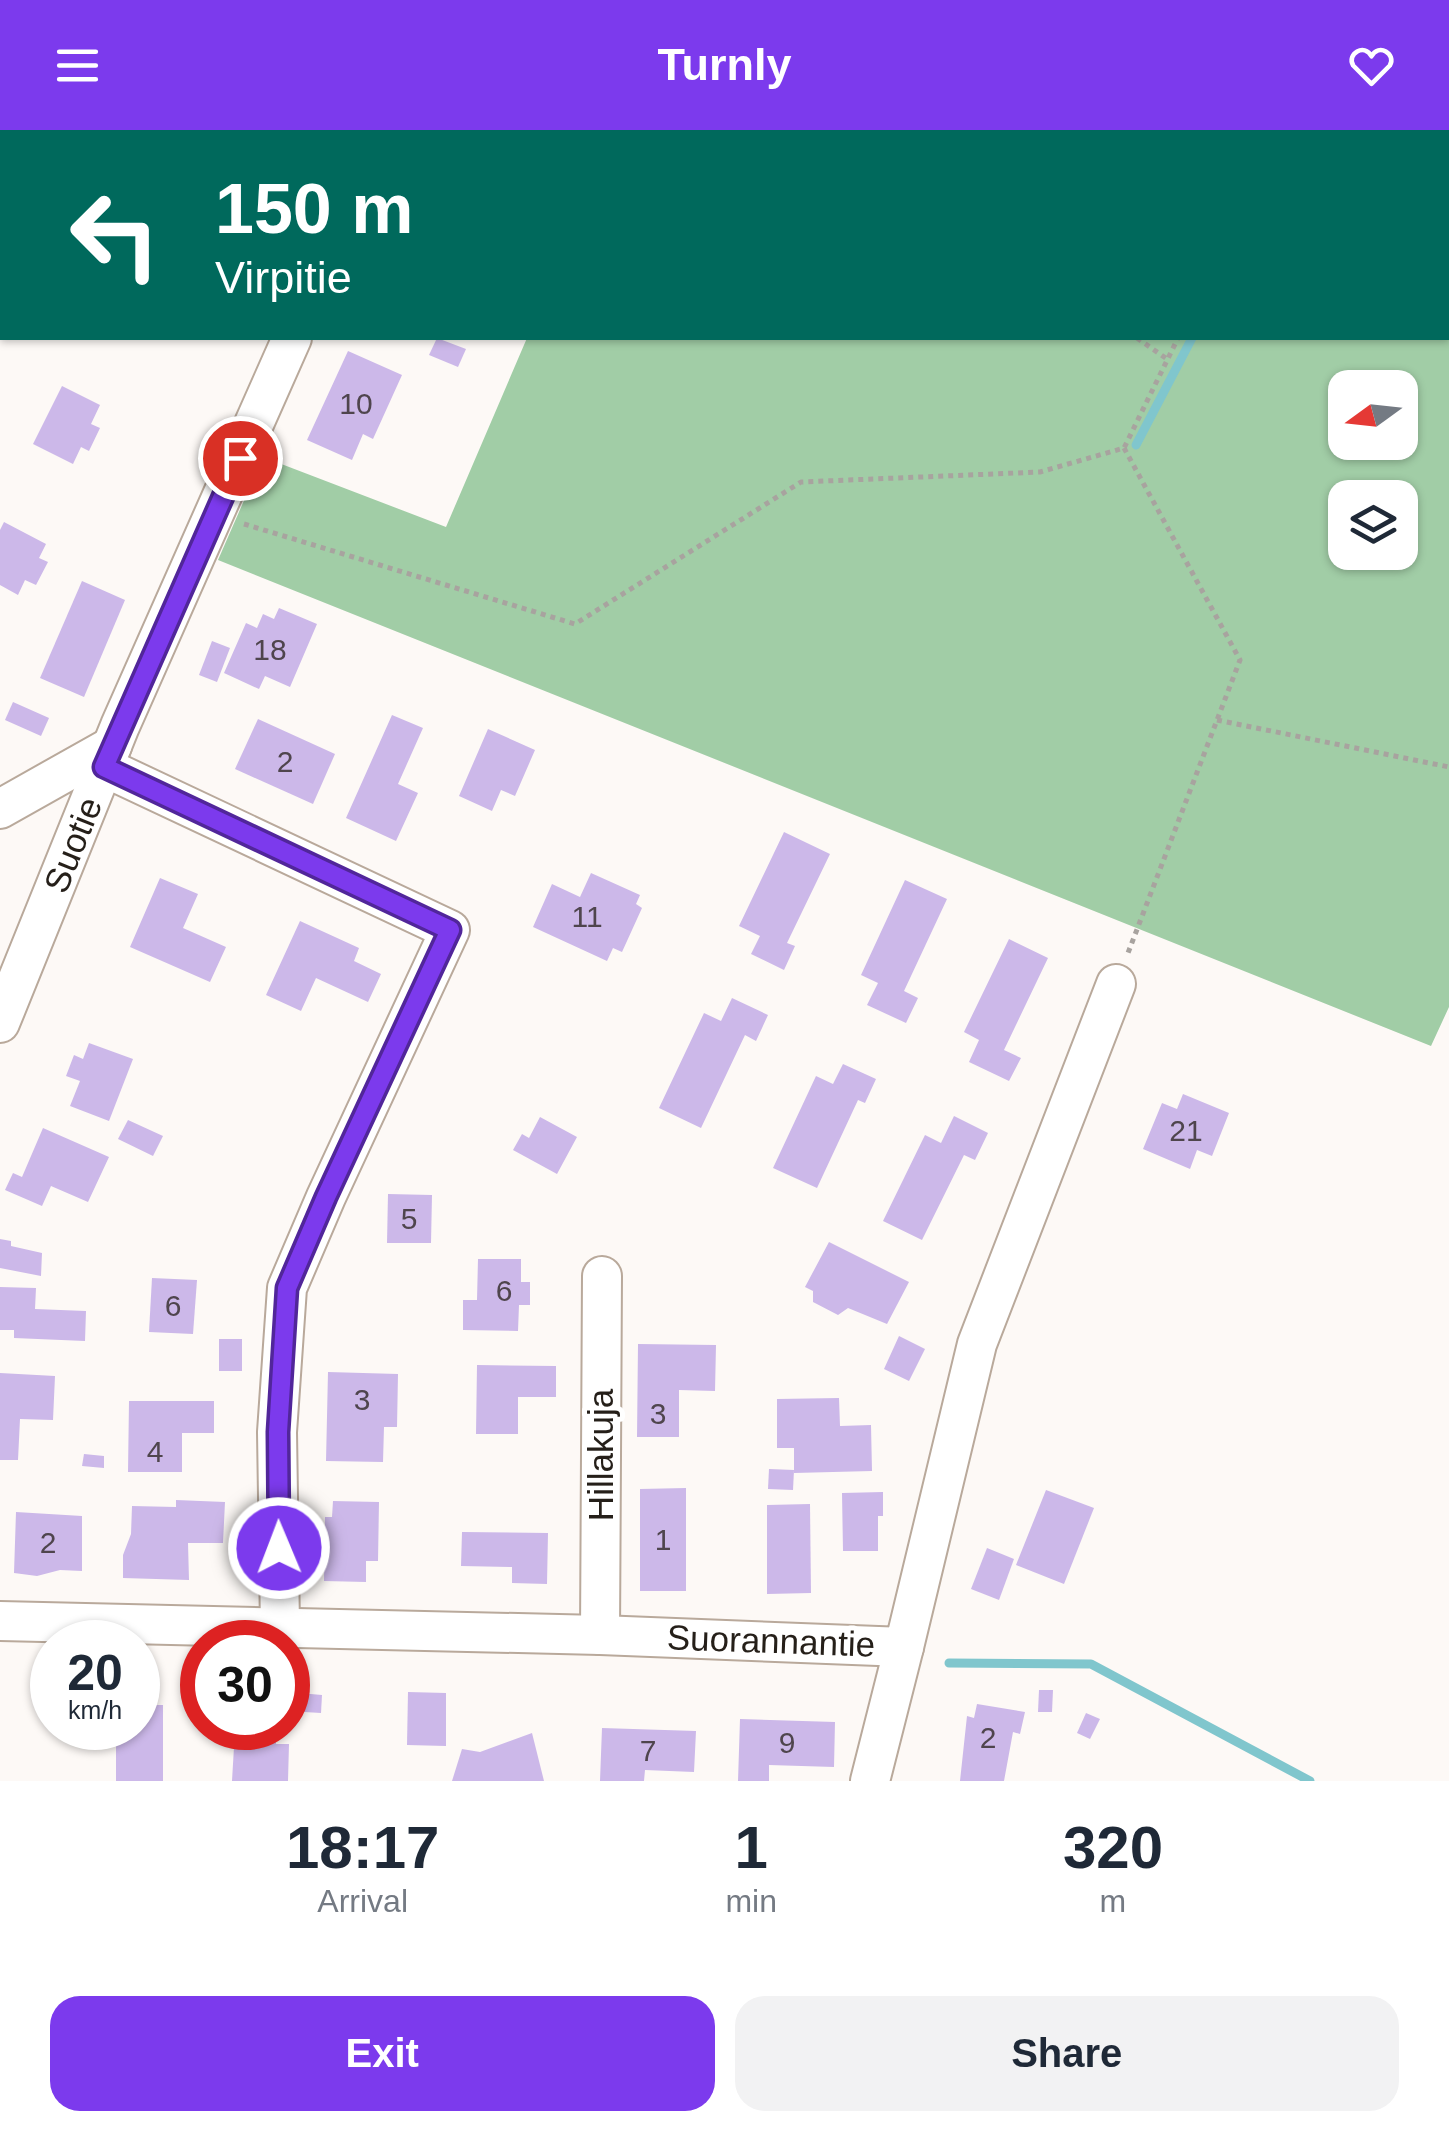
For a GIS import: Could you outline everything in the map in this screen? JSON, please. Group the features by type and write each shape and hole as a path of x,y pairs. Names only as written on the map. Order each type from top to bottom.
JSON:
{"street":[{"name":"Suotie","path":"0,1023 108,756 291,340"},
{"path":"0,809 108,756 450,930 287,1288 278,1432 280,1620"},
{"name":"Suorannantie","path":"310,1627 904,1647 977,1344 1116,984"},
{"name":"Hillakuja","path":"600,1634 602,1276"},
{"name":"Suorannantie","path":"0,1621 180,1624"},
{"path":"870,1781 904,1647"}],"path":[{"path":"1141,340 1168,359"},
{"path":"214,515 576,624 801,482 1040,472 1124,448 1177,340"},
{"path":"1116,984 1240,660 1124,448"},
{"path":"1217,720 1449,767"}],"green space":[{"path":"526,340 1449,340 1449,1007 1431,1046 218,560 263,457 446,527"}],"building":[{"path":"436,340 466,349 458,367 429,355"},
{"path":"348,351 402,375 373,439 363,434 352,460 307,440"},
{"path":"62,386 100,405 91,424 100,428 89,451 81,447 73,464 33,444"},
{"path":"4,522 46,544 39,558 48,562 36,585 25,580 18,595 0,585 0,530"},
{"path":"82,581 125,600 84,697 40,678"},
{"path":"279,608 317,624 290,687 265,676 259,689 224,673 246,623 257,628 263,614 274,619"},
{"path":"212,641 230,648 217,682 199,675"},
{"path":"13,702 49,718 41,736 5,720"},
{"path":"392,715 423,728 398,784 418,793 396,841 346,818"},
{"path":"258,719 335,754 313,804 235,769"},
{"path":"488,729 535,750 515,796 501,790 492,811 459,796"},
{"path":"784,832 830,854 787,943 795,946 784,970 751,954 760,936 739,926"},
{"path":"591,873 640,895 636,904 642,908 622,952 613,948 607,961 533,927 552,884 580,897"},
{"path":"160,878 198,894 183,928 226,947 210,982 130,947"},
{"path":"905,880 947,899 904,991 918,998 906,1023 867,1005 878,983 861,975"},
{"path":"300,921 359,948 354,961 381,974 368,1002 316,978 301,1011 266,995"},
{"path":"1009,939 1048,958 1004,1050 1021,1058 1009,1081 969,1062 979,1040 964,1032"},
{"path":"732,998 768,1015 756,1041 745,1035 701,1128 659,1108 704,1013 721,1021"},
{"path":"89,1043 133,1059 109,1121 70,1106 80,1081 66,1076 74,1055 83,1059"},
{"path":"843,1064 876,1079 865,1103 858,1100 817,1188 773,1168 816,1076 833,1084"},
{"path":"1183,1094 1229,1113 1212,1156 1197,1150 1190,1169 1143,1149 1162,1103 1177,1109"},
{"path":"954,1116 988,1133 975,1160 964,1155 922,1240 883,1221 925,1135 941,1143"},
{"path":"540,1117 577,1137 557,1174 513,1150 522,1134 529,1138"},
{"path":"128,1120 163,1136 153,1156 118,1139"},
{"path":"43,1128 109,1157 88,1202 51,1186 42,1206 5,1190 13,1173 22,1177"},
{"path":"388,1194 432,1195 431,1243 387,1243"},
{"path":"0,1239 11,1241 11,1246 42,1253 41,1276 0,1268"},
{"path":"829,1242 909,1282 887,1324 848,1308 838,1315 813,1302 813,1291 805,1287"},
{"path":"478,1259 521,1259 521,1282 530,1282 530,1305 519,1305 518,1331 463,1330 463,1300 477,1300"},
{"path":"152,1278 197,1280 193,1334 149,1332"},
{"path":"0,1287 36,1288 35,1309 86,1311 85,1341 14,1338 14,1330 0,1330"},
{"path":"899,1336 925,1349 909,1381 884,1369"},
{"path":"219,1339 242,1339 242,1371 219,1371"},
{"path":"638,1344 716,1345 715,1391 679,1390 679,1437 637,1437"},
{"path":"477,1365 556,1366 556,1397 518,1397 518,1434 476,1434"},
{"path":"328,1372 398,1374 397,1427 384,1427 383,1462 326,1461"},
{"path":"0,1373 55,1376 53,1420 20,1419 18,1460 0,1460"},
{"path":"839,1398 840,1426 871,1425 872,1471 794,1473 794,1448 777,1448 777,1399"},
{"path":"129,1401 214,1401 214,1433 182,1433 182,1472 128,1472"},
{"path":"84,1454 104,1456 104,1468 82,1466"},
{"path":"769,1469 794,1470 793,1490 768,1489"},
{"path":"686,1488 686,1591 640,1591 640,1489"},
{"path":"1046,1490 1094,1508 1064,1584 1016,1565"},
{"path":"883,1492 878,1551 843,1551 842,1493"},
{"path":"176,1500 225,1502 223,1543 188,1543 189,1580 123,1578 132,1506 176,1507"},
{"path":"333,1501 379,1502 378,1561 366,1561 366,1582 324,1581 325,1517 332,1517"},
{"path":"810,1504 811,1593 767,1594 767,1505"},
{"path":"16,1512 82,1516 82,1571 60,1570 37,1576 14,1573"},
{"path":"462,1532 548,1533 547,1584 512,1583 512,1567 461,1566"},
{"path":"987,1548 1014,1559 999,1600 971,1589"},
{"path":"1039,1690 1053,1690 1052,1712 1038,1712"},
{"path":"408,1692 446,1693 446,1746 407,1745"},
{"path":"310,1694 322,1695 321,1713 310,1712"},
{"path":"977,1704 1025,1712 1020,1734 1013,1732 1004,1781 960,1781 967,1716 974,1718"},
{"path":"163,1705 163,1781 116,1781 116,1750 160,1750"},
{"path":"1086,1713 1100,1719 1090,1739 1077,1733"},
{"path":"740,1719 835,1722 834,1767 769,1765 769,1781 738,1781"},
{"path":"602,1728 696,1731 694,1772 645,1770 644,1781 600,1781"},
{"path":"532,1733 544,1781 452,1781 462,1749 480,1752"},
{"path":"234,1750 289,1750 288,1781 232,1781"}],"waterway":[{"path":"1136,445 1191,340"},
{"path":"949,1663 1091,1664 1310,1781"}],"route":[{"path":"240,458 104,767 450,930 287,1288 278,1432 279,1548"}]}
